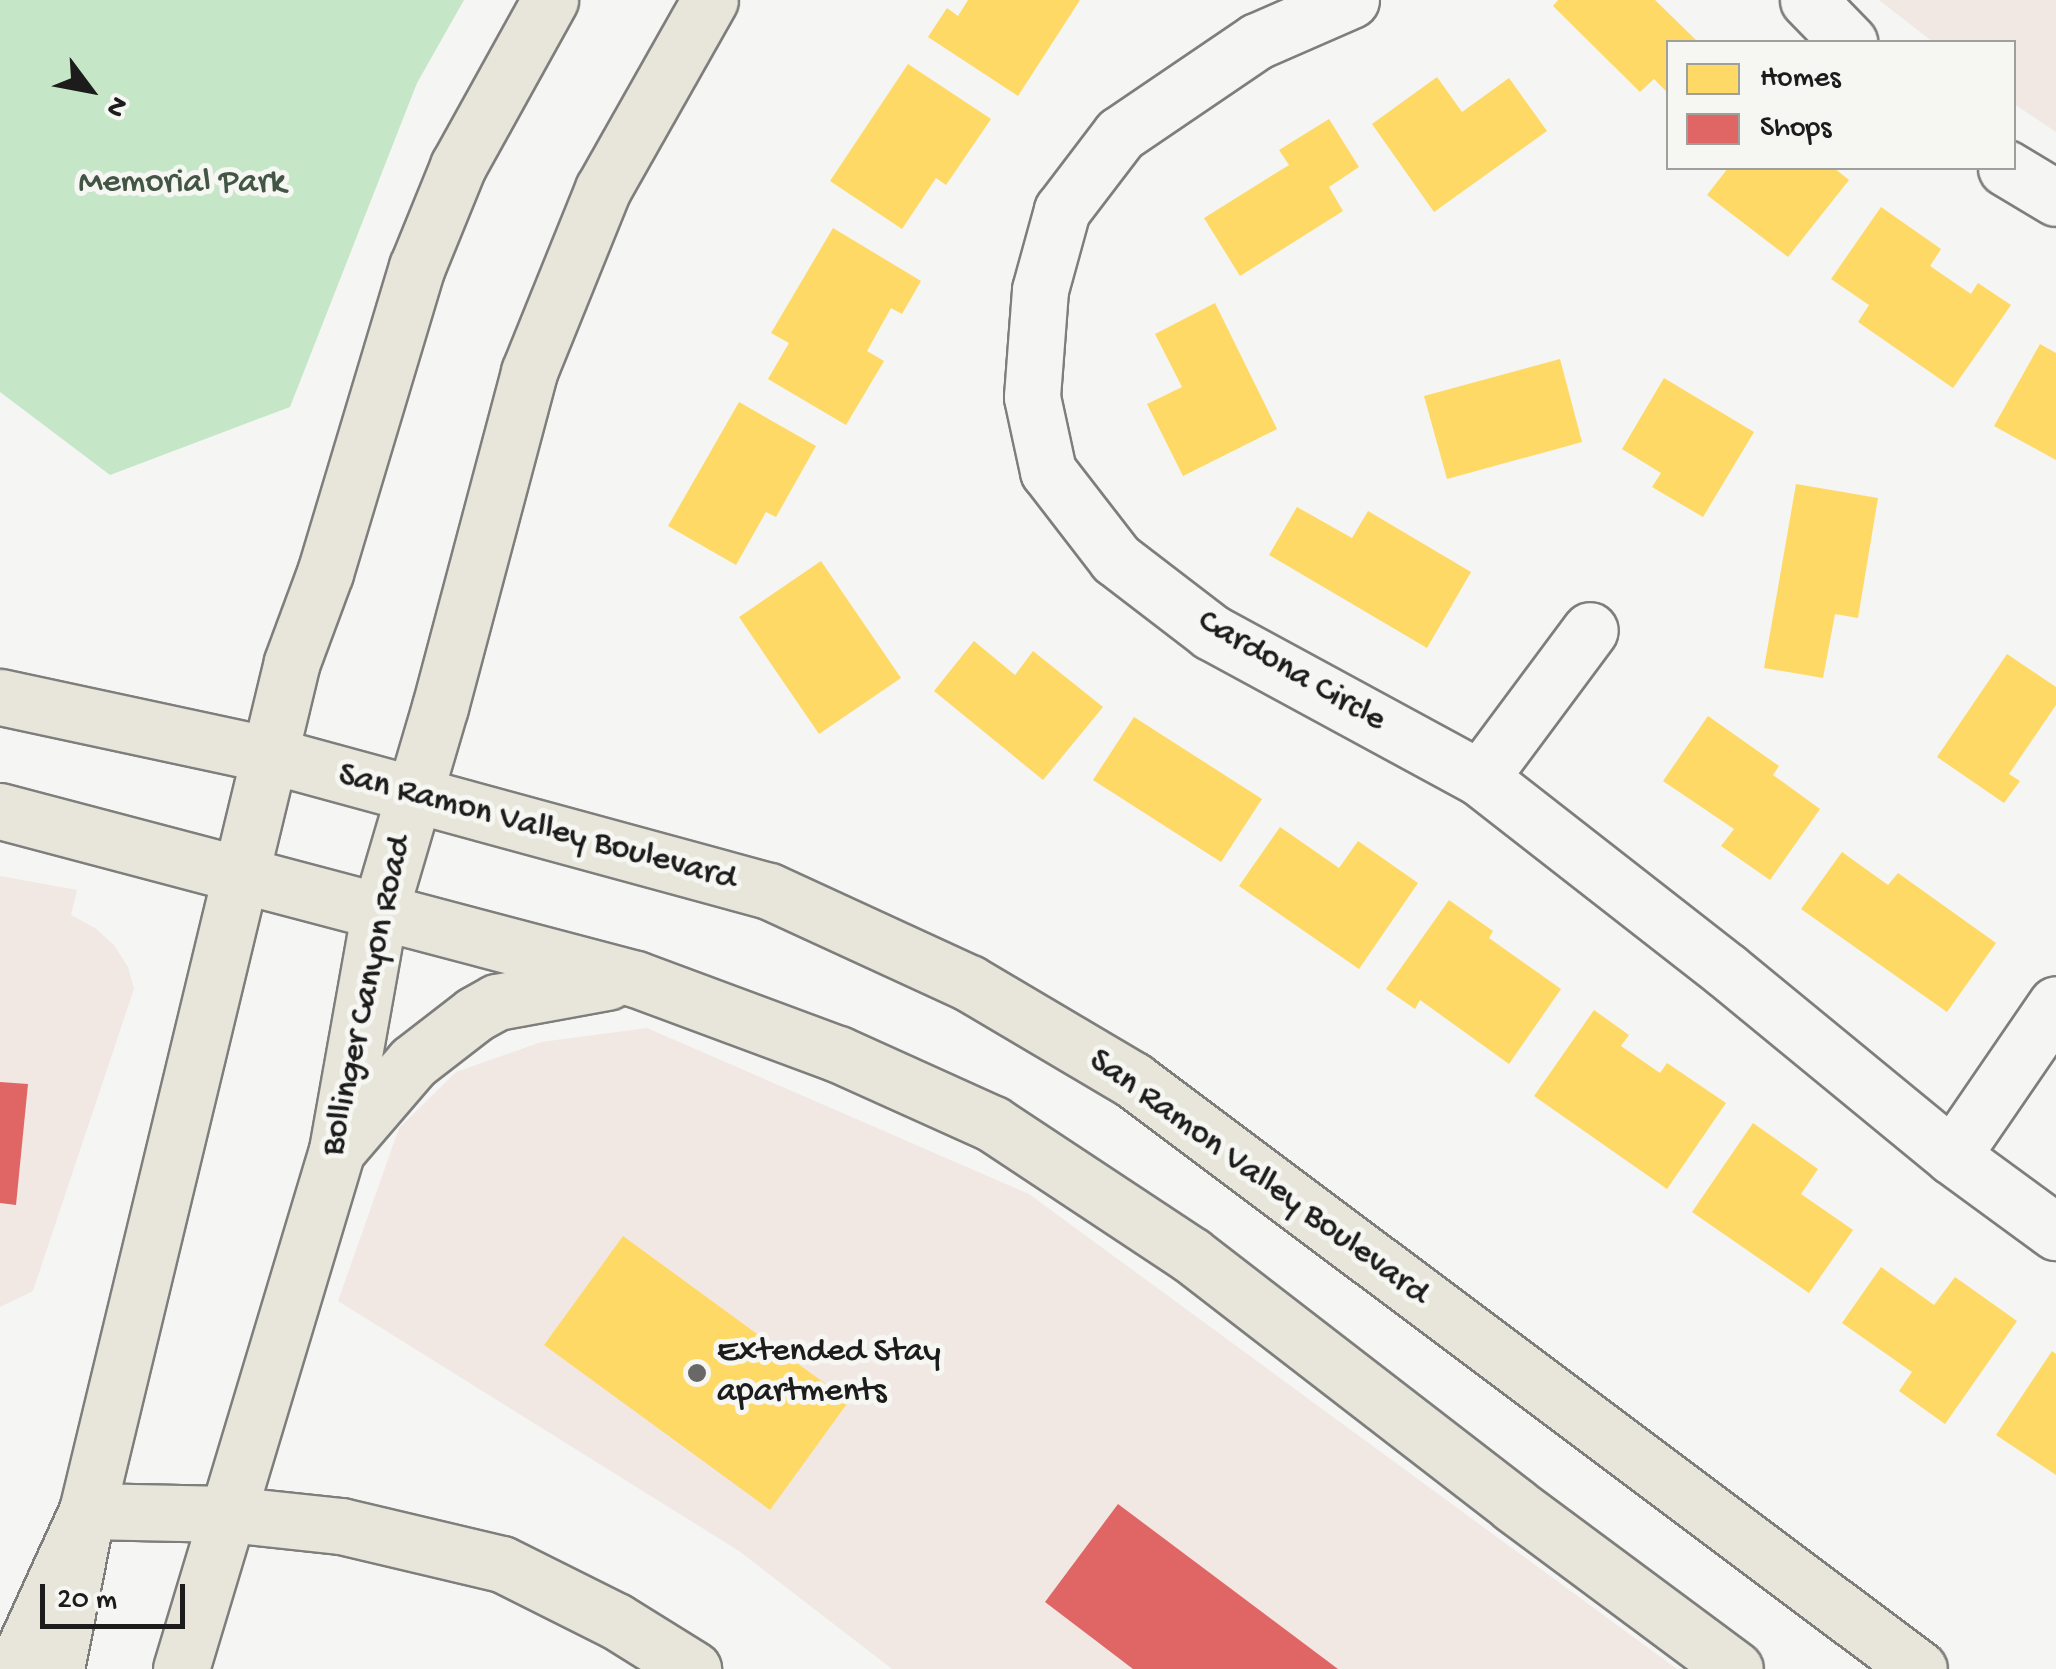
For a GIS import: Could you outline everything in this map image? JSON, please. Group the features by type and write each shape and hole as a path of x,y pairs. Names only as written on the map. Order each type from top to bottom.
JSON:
{"main road":[{"path":"56,1669 87,1512 292,662 326,573 417,267 458,166 550,0"},
{"name":"Bollinger Canyon Road","path":"181,1669 336,1150 379,914 535,356 603,189 710,0"},
{"name":"San Ramon Valley Boulevard","path":"0,696 270,755 769,891 968,983 1133,1080 1919,1669"},
{"path":"0,810 379,914 636,979 838,1054 993,1124 1192,1255 1514,1505 1734,1669"},
{"path":"336,1150 412,1062 475,1014 498,1002 558,988 636,979"},
{"path":"87,1512 228,1514 341,1526 502,1564 616,1621 694,1669"},
{"path":"14,1669 87,1512"}],"street":[{"name":"Cardona Circle","path":"1352,0 1257,41 1120,134 1062,210 1040,290 1032,397 1048,472 1116,559 1211,632 1480,778 1726,971 1952,1156 2056,1232"},
{"path":"1808,0 1847,40"},
{"path":"2009,170 2056,198"},
{"path":"1480,778 1590,630"},
{"path":"1952,1156 2056,1004"}],"shaded area":[{"path":"1879,0 2056,0 2056,132 2016,105 2016,40 1930,40"},
{"path":"0,876 77,890 71,915 95,928 114,945 128,967 134,989 33,1291 0,1307"},
{"path":"647,1028 1029,1194 1677,1669 892,1669 739,1551 338,1301 399,1128 456,1072 541,1042"}],"green space":[{"name":"Memorial Park","path":"0,0 464,0 417,83 290,407 110,475 0,392"}],"building: Homes":[{"path":"968,0 1080,0 1018,96 928,37 947,8 958,16"},
{"path":"1558,0 1655,0 1696,40 1666,40 1666,91 1654,79 1640,92 1553,6"},
{"path":"908,64 991,119 946,185 936,178 902,229 830,181"},
{"path":"1437,77 1462,112 1509,78 1547,131 1434,212 1372,124"},
{"path":"1329,119 1359,167 1329,187 1343,211 1240,276 1204,218 1289,165 1279,150"},
{"path":"1726,170 1836,170 1849,180 1788,257 1707,195"},
{"path":"1881,207 1941,249 1930,266 1971,294 1978,283 2011,305 1953,388 1858,322 1869,305 1831,279"},
{"path":"833,228 921,281 902,314 891,308 867,351 884,361 846,425 768,379 789,343 771,333"},
{"path":"1215,303 1277,429 1183,476 1147,404 1182,387 1155,334"},
{"path":"2040,344 2056,353 2056,460 1994,426"},
{"path":"1560,359 1582,442 1447,479 1424,396"},
{"path":"1664,378 1754,432 1703,517 1652,487 1661,473 1622,449"},
{"path":"739,402 816,446 776,517 766,512 736,565 668,526"},
{"path":"1796,484 1878,498 1858,618 1835,614 1823,678 1764,668"},
{"path":"1297,507 1352,538 1368,511 1471,572 1427,648 1269,555"},
{"path":"821,561 901,678 819,734 739,617"},
{"path":"974,641 1015,675 1033,651 1103,707 1043,780 934,691"},
{"path":"2007,654 2056,687 2056,705 2009,774 2020,781 2004,803 1937,757"},
{"path":"1708,716 1779,766 1773,775 1820,809 1770,880 1721,846 1734,829 1663,781"},
{"path":"1134,717 1262,799 1221,862 1093,780"},
{"path":"1280,827 1339,868 1358,841 1418,883 1359,969 1239,886"},
{"path":"1842,852 1888,885 1898,873 1996,943 1947,1012 1801,909"},
{"path":"1449,900 1493,931 1489,938 1561,989 1509,1064 1420,1000 1415,1009 1386,989"},
{"path":"1594,1010 1629,1035 1621,1046 1660,1073 1667,1063 1726,1103 1667,1189 1534,1096"},
{"path":"1753,1123 1818,1169 1801,1194 1853,1230 1809,1293 1692,1212"},
{"name":"Extended Stay apartments","path":"623,1236 849,1401 770,1510 544,1345"},
{"path":"1881,1267 1934,1305 1955,1277 2017,1321 1945,1424 1899,1391 1912,1372 1842,1323"},
{"path":"2052,1351 2056,1354 2056,1475 1996,1435"}],"building: Shops":[{"path":"0,1082 28,1084 16,1205 0,1203"},
{"path":"1118,1504 1338,1669 1133,1669 1045,1602"}],"place":[{"name":"Extended Stay apartments","path":"697,1373"}]}
